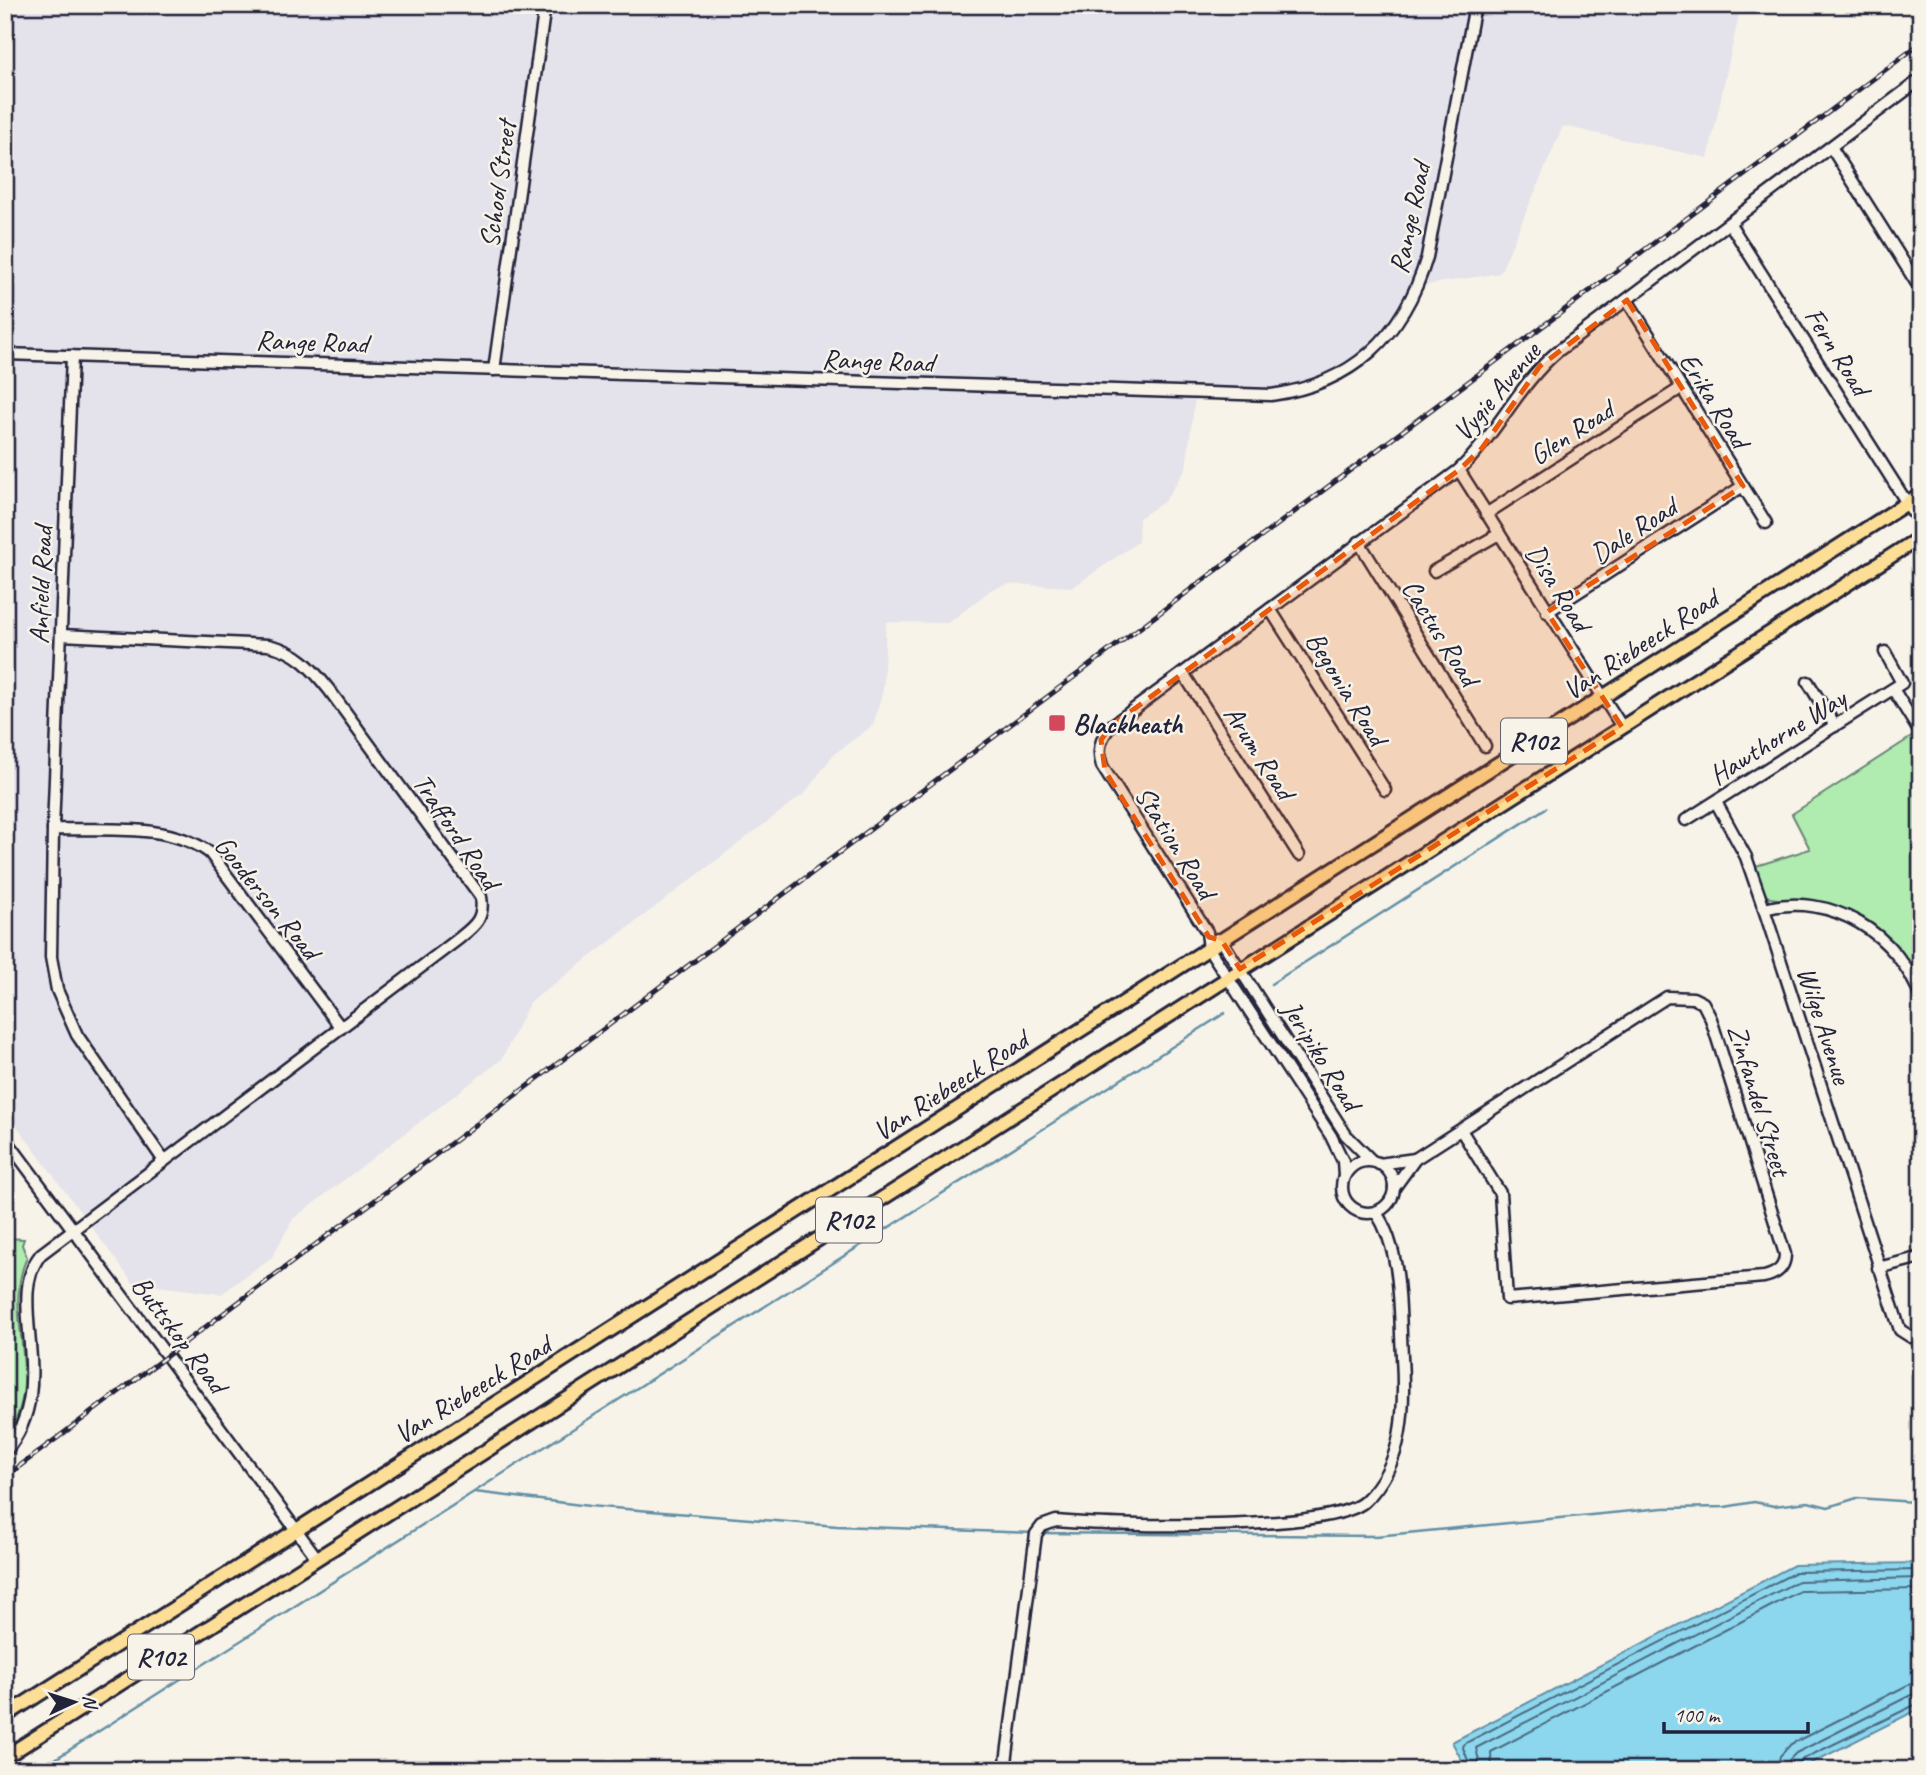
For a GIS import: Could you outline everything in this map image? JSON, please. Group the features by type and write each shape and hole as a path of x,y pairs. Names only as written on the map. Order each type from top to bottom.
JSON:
{"main road":[{"name":"Van Riebeeck Road","path":"5,1716 1213,942 1921,494"},
{"name":"Van Riebeeck Road","path":"5,1757 1921,537"}],"street":[{"name":"School Street","path":"494,370 545,5"},
{"name":"Range Road","path":"5,354 1271,395 1312,386 1350,368 1374,349 1399,321 1419,286 1427,257 1475,5"},
{"name":"Vygie Avenue","path":"1105,771 1099,753 1107,730 1459,470 1482,448 1540,366 1921,79"},
{"path":"1831,147 1921,289"},
{"name":"Fern Road","path":"1730,223 1921,525"},
{"name":"Erika Road","path":"1627,300 1766,523"},
{"name":"Anfield Road","path":"72,356 52,828 50,939 57,990 77,1035 164,1161"},
{"name":"Glen Road","path":"1486,514 1681,388"},
{"name":"Disa Road","path":"1459,470 1622,727"},
{"name":"Dale Road","path":"1548,611 1743,486"},
{"path":"1434,571 1499,534"},
{"name":"Cactus Road","path":"1359,542 1485,746"},
{"name":"Begonia Road","path":"1270,609 1385,790"},
{"name":"Trafford Road","path":"5,1451 27,1415 33,1385 29,1300 32,1273 41,1254 480,920 481,897 309,664 268,645 61,635"},
{"path":"1885,652 1902,682 1893,689 1921,734"},
{"name":"Arum Road","path":"1183,673 1299,855"},
{"path":"1808,682 1835,726"},
{"name":"Hawthorne Way","path":"1686,820 1893,689"},
{"name":"Station Road","path":"1105,771 1213,942"},
{"name":"Wilge Avenue","path":"1716,802 1746,857 1900,1330 1911,1337 1921,1337"},
{"name":"Gooderson Road","path":"52,828 175,834 197,843 210,853 341,1028"},
{"path":"1764,909 1796,904 1816,906 1855,919 1870,929 1892,951 1920,995"},
{"name":"Jeripiko Road","path":"1213,942 1240,969 1346,1135 1375,1163"},
{"name":"Jeripiko Road","path":"1213,942 1228,978 1331,1136 1343,1161 1344,1176"},
{"name":"Zinfandel Street","path":"1394,1188 1415,1159 1667,998 1693,998 1703,1003 1711,1019 1785,1254 1783,1266 1764,1277 1507,1298 1500,1193 1461,1130"},
{"name":"Buttskop Road","path":"5,1138 317,1558"},
{"name":"Zinfandel Street","path":"1375,1163 1415,1159"},
{"path":"1375,1163 1390,1174 1394,1188 1389,1203 1376,1212 1363,1213 1347,1203 1342,1192 1344,1176 1356,1164 1375,1163"},
{"path":"1005,1770 1038,1530 1056,1521 1190,1525 1309,1518 1346,1512 1364,1503 1377,1488 1395,1453 1404,1406 1395,1250 1376,1212"},
{"path":"1878,1268 1921,1257"}],"highlighted area":[{"path":"1627,300 1743,486 1547,612 1622,727 1240,969 1222,941 1209,937 1105,771 1101,740 1111,726 1459,470 1482,448 1540,366"}],"shaded area":[{"path":"5,5 1741,5 1708,158 1563,126 1500,273 1420,286 1356,365 1271,396 1195,398 1186,468 1165,501 1139,518 1138,542 1073,587 1009,584 992,589 948,623 886,622 883,690 873,725 833,755 805,793 529,1003 502,1059 293,1219 272,1257 221,1294 133,1283 5,1110"}],"green space":[{"path":"1916,734 1921,741 1921,982 1885,937 1865,921 1829,905 1770,898 1762,892 1753,867 1810,849 1792,814"},
{"path":"5,1238 24,1239 22,1245 27,1257 20,1280 18,1302 24,1370 23,1393 17,1416 5,1439"}],"water":[{"path":"1921,1563 1921,1708 1798,1770 1467,1770 1452,1742 1794,1565"}],"waterway":[{"path":"1271,984 1546,808"},
{"path":"38,1770 1225,1013"},
{"path":"475,1492 589,1506 837,1526 1033,1533"},
{"path":"1041,1533 1376,1536 1663,1508 1725,1507 1754,1502 1774,1506 1808,1502 1828,1507 1857,1498 1914,1502 1921,1498"}],"railway":[{"path":"5,1477 1921,43"}],"place":[{"name":"Blackheath","path":"1057,723"}]}
